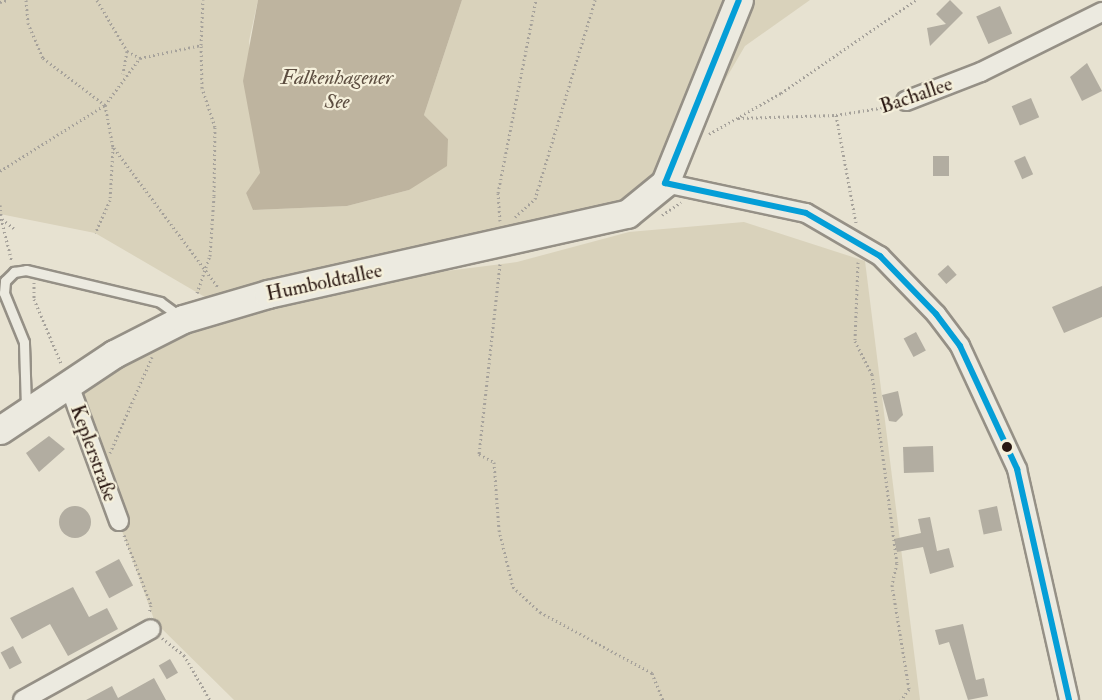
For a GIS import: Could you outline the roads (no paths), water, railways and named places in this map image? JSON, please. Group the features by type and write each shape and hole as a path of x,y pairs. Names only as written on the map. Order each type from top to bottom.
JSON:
{"street":[{"path":"739,0 684,141 665,183 806,213 859,239 936,314 986,398 1031,512 1069,700"},
{"name":"Bachallee","path":"906,101 981,72 1102,12"},
{"name":"Humboldtallee","path":"0,430 69,385 183,319 268,294 502,244 627,214 665,183"},
{"name":"Keplerstraße","path":"69,385 119,521"},
{"path":"23,700 151,628"}],"lane":[{"path":"26,412 24,342 4,292 5,281 14,272 34,273 73,284 160,302 183,319"}],"water":[{"name":"Falkenhagener See","path":"258,0 462,0 424,115 448,139 447,166 409,190 347,206 253,210 246,193 260,173 243,81"}]}
